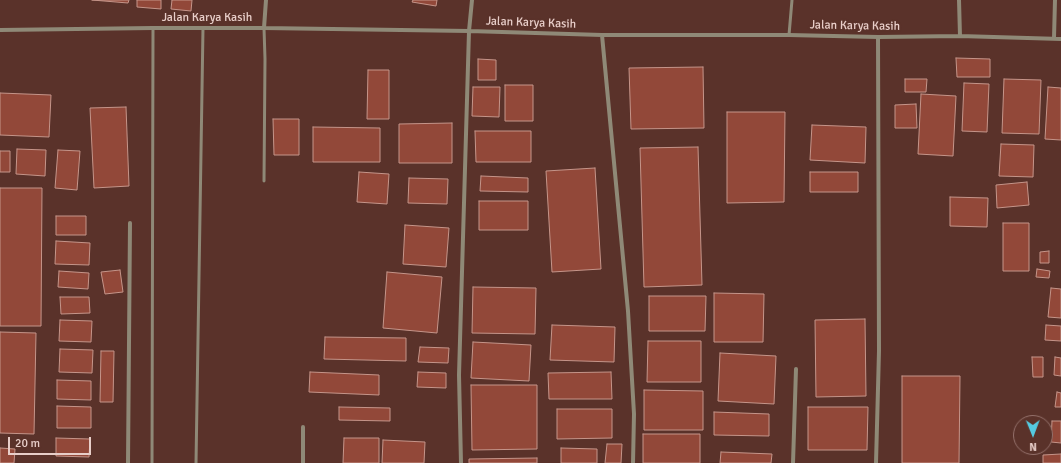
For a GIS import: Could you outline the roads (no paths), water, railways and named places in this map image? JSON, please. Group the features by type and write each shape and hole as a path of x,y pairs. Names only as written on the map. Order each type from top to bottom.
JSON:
{"street":[{"path":"264,28 266,0"},
{"path":"460,463 459,375 469,31 472,0"},
{"path":"959,0 960,36"},
{"path":"1054,38 1055,0"},
{"name":"Jalan Karya Kasih","path":"0,30 264,28 469,31 602,35 789,35 878,37 960,36 1061,39"},
{"path":"602,35 628,311 634,414 633,463"},
{"path":"876,463 879,351 878,37"},
{"path":"128,463 130,223"},
{"path":"793,463 796,369"},
{"path":"303,427 303,463"}],"lane":[{"path":"789,35 792,0"},
{"path":"152,463 153,28"},
{"path":"196,463 203,28"},
{"path":"264,28 264,181"}]}
